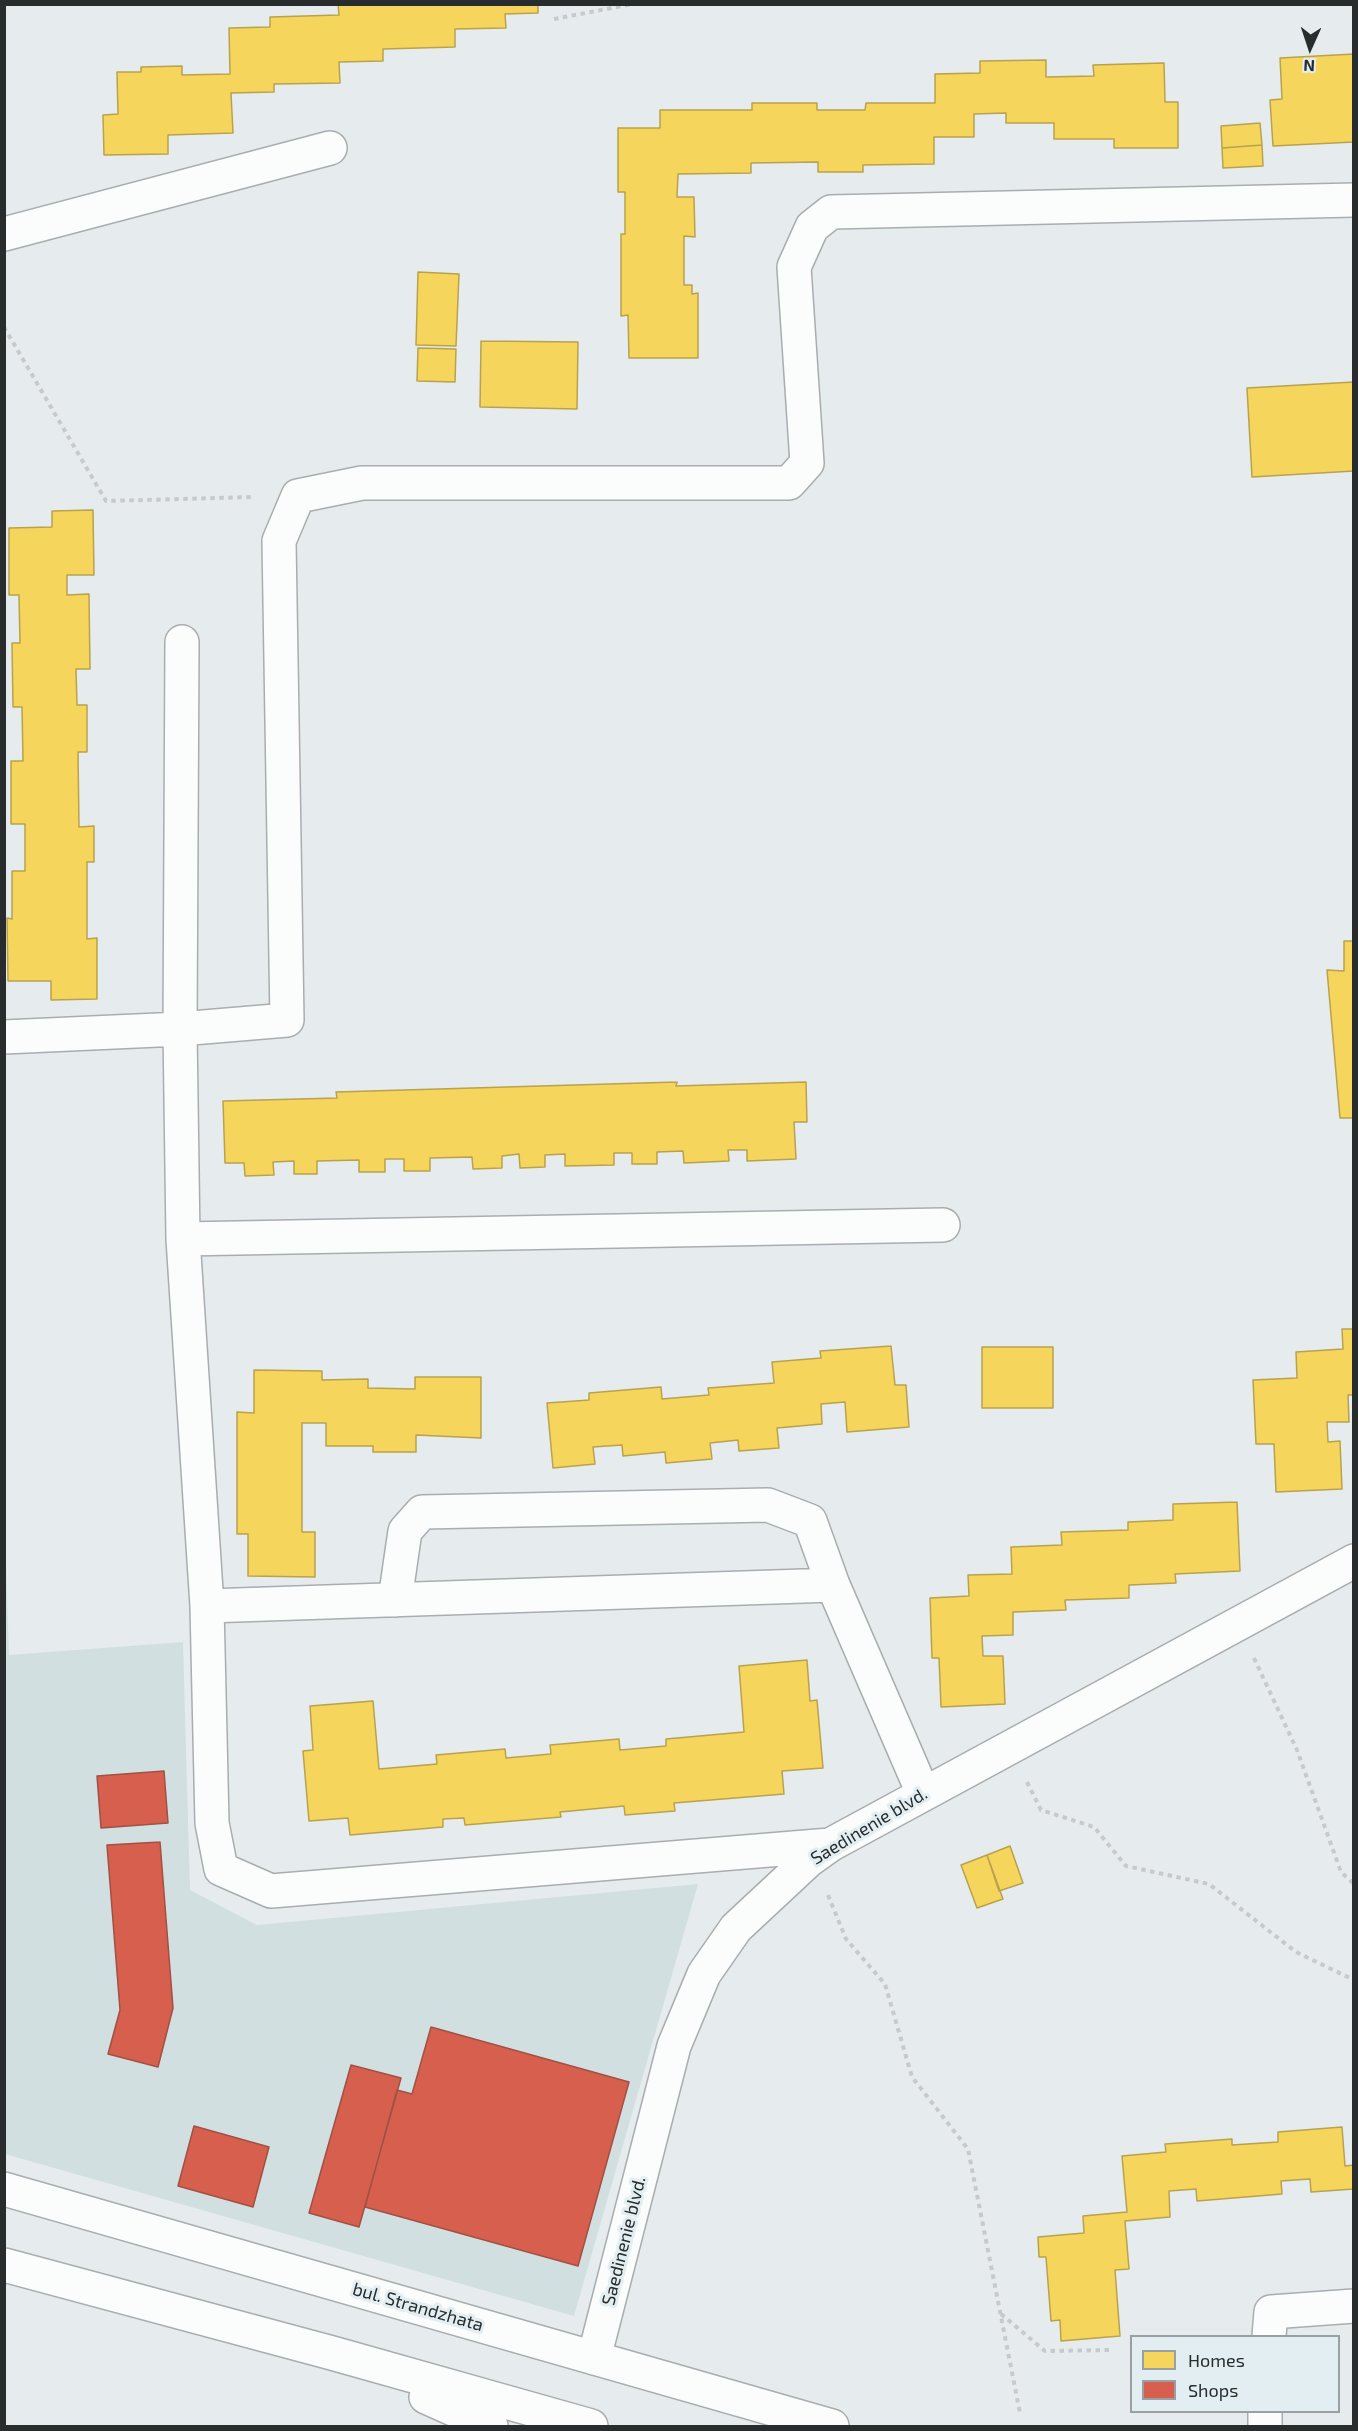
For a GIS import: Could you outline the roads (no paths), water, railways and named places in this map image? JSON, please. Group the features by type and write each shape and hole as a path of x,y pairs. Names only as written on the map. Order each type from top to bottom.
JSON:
{"street":[{"path":"4,234 330,148"},
{"path":"4,1036 180,1029 287,1020 279,541 298,496 362,483 789,483 807,463 794,267 812,227 831,212 1353,200"},
{"path":"182,642 180,1029 183,1239 207,1606 212,1823 221,1869 271,1891 820,1852"},
{"path":"183,1239 943,1225"},
{"path":"395,1600 405,1531 422,1512 768,1505 810,1521 833,1585 922,1793"},
{"name":"Saedinenie blvd.","path":"594,2358 674,2046 704,1974 736,1928 820,1852 922,1793 1238,1625 1353,1561"},
{"path":"207,1606 833,1585"},
{"name":"bul. Strandzhata","path":"4,2188 832,2427"},
{"path":"4,2265 332,2353 591,2427"},
{"path":"1269,2335 1271,2312 1353,2306"},
{"path":"332,2353 491,2427"}]}
